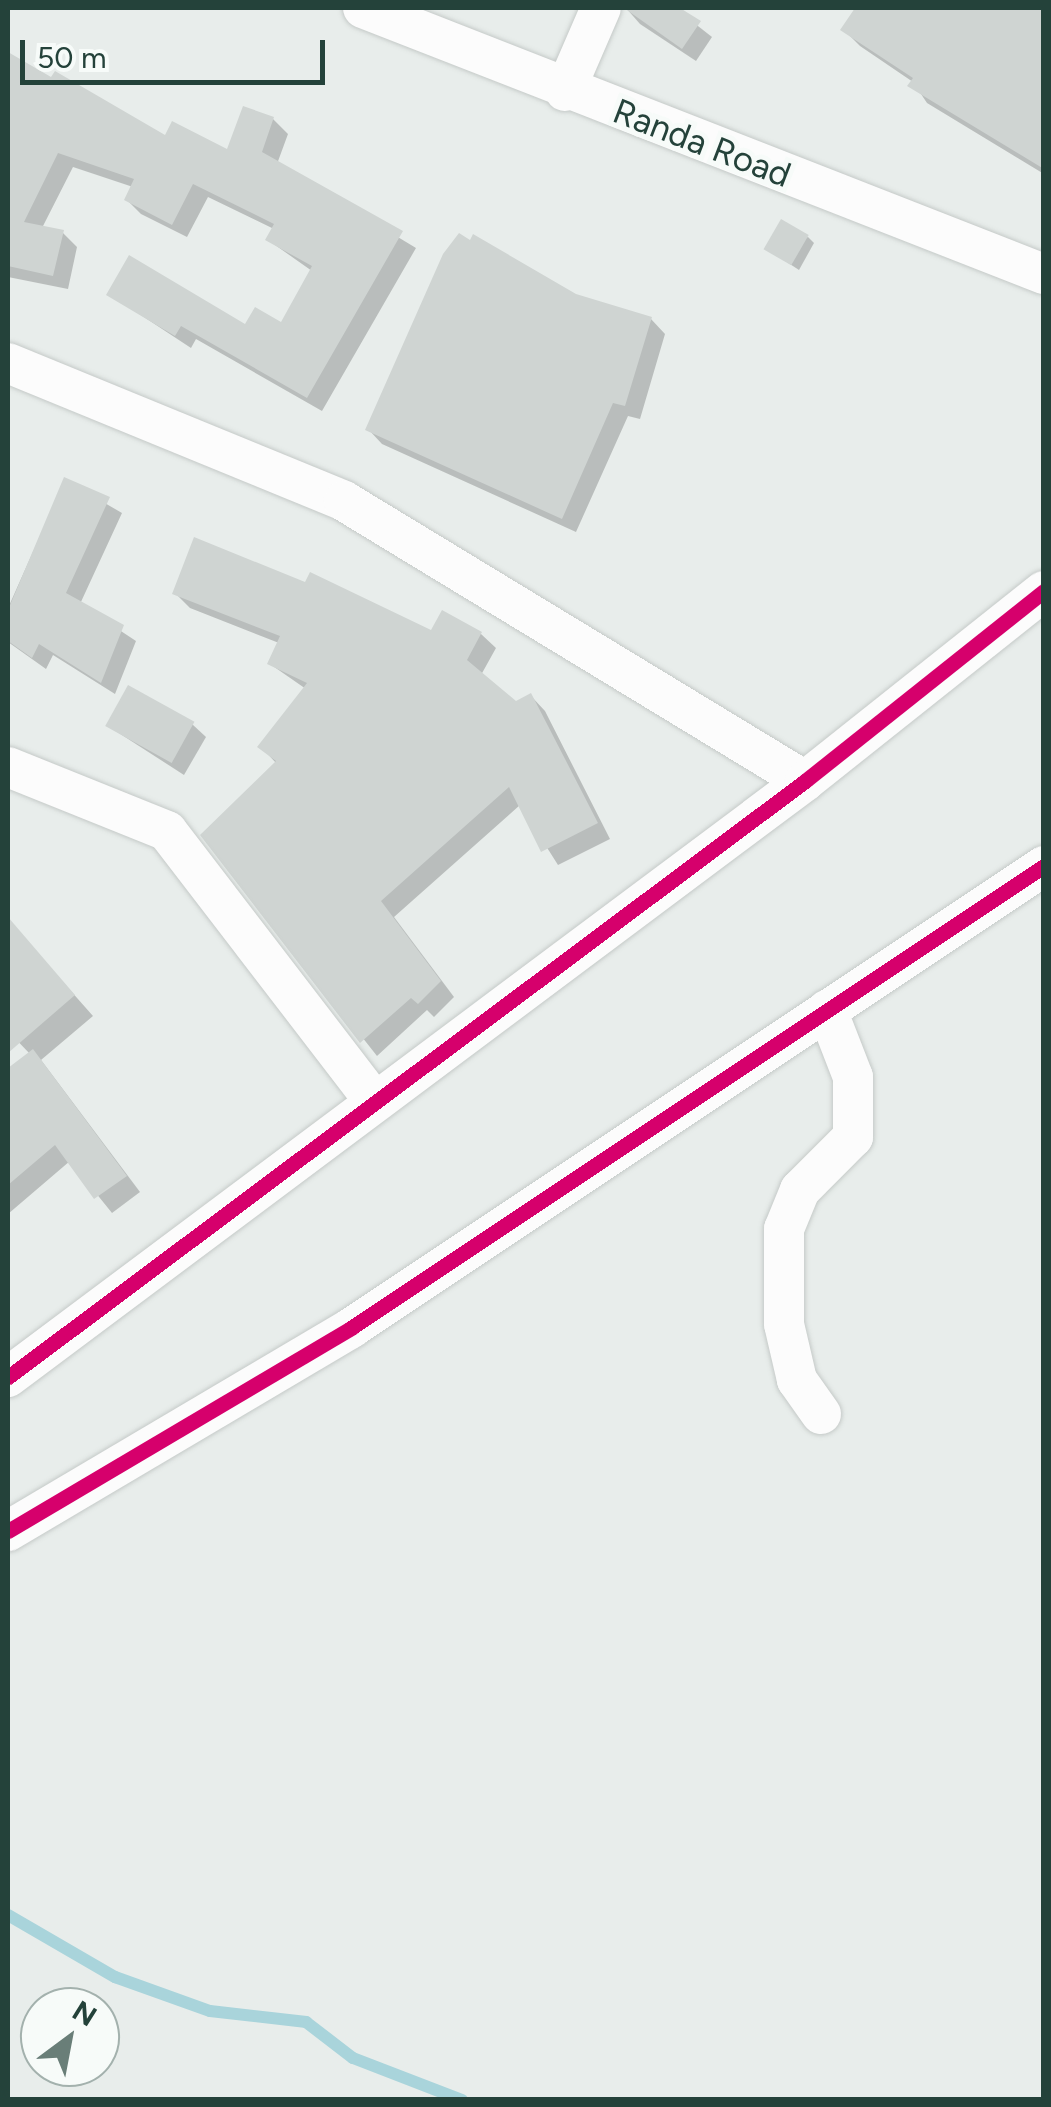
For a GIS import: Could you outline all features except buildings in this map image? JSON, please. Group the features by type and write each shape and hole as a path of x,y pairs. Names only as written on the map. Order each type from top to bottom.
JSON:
{"street":[{"name":"Randa Road","path":"363,8 565,91 1044,274"},
{"path":"565,91 601,8"},
{"path":"8,364 344,501 805,780"},
{"path":"8,1377 373,1099 805,780 1044,592"},
{"path":"8,767 166,830 373,1099"},
{"path":"8,1531 351,1328 1044,866"},
{"path":"821,1414 797,1380 784,1324 784,1229 800,1190 853,1137 853,1078 827,1010"}],"waterway":[{"path":"8,1915 115,1977 210,2011 306,2022 353,2058 462,2100"}],"cycle path":[{"path":"8,1377 805,781 1044,591"},
{"path":"8,1531 351,1328 1044,866"}]}
